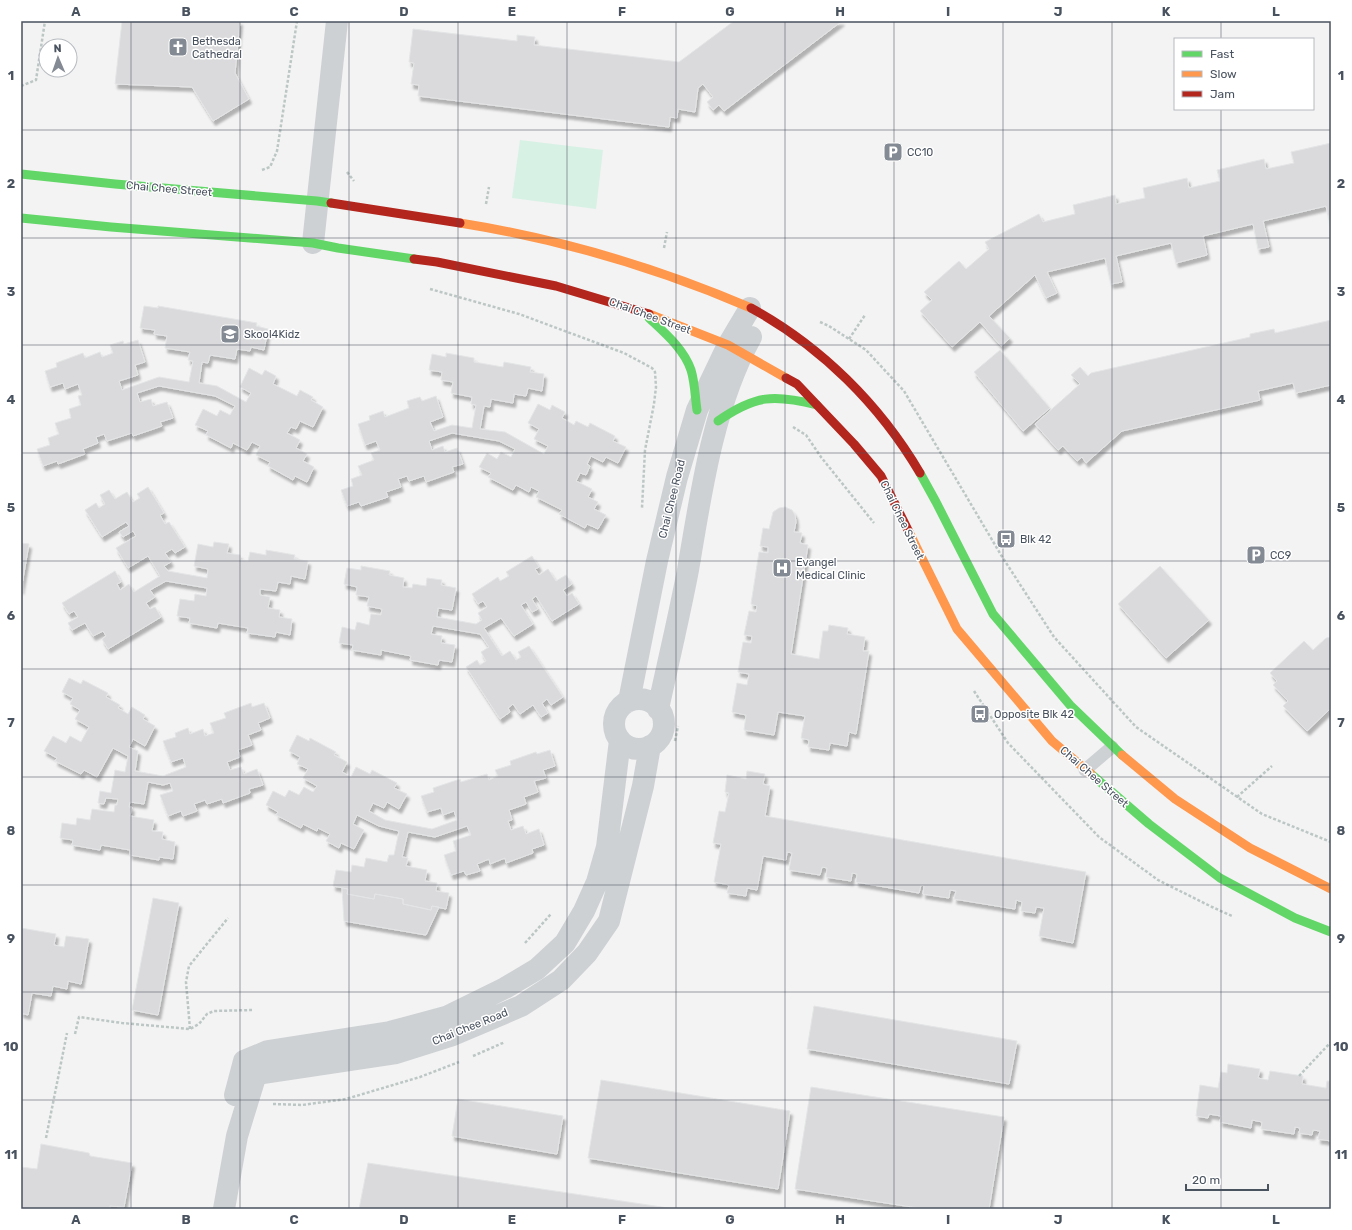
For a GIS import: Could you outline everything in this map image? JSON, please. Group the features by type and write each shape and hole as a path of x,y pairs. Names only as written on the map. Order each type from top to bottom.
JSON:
{"street":[{"path":"314,243 317,201 337,21"},
{"name":"Chai Chee Street","path":"21,174 114,184 317,201 464,224 564,244 659,272 756,312 822,357 867,399 890,427 908,453 936,502 994,614 1030,659 1070,705 1112,747 1175,800 1250,848 1331,889"},
{"name":"Chai Chee Street","path":"21,218 111,227 314,243 338,248 437,262 556,286 640,311 735,349 797,384 854,444 881,476 957,629 1052,741 1149,824 1220,878 1295,918 1331,932"},
{"path":"640,311 664,332 677,346 689,363 694,381 697,410"},
{"name":"Chai Chee Road","path":"210,1209 223,1133 244,1061 268,1050 390,1032 446,1017 505,988 537,969 565,943 584,911 598,882 607,847 620,740 616,734 614,718 622,705 629,701 657,561 673,492 697,410 756,312"},
{"name":"Chai Chee Road","path":"224,1209 237,1136 256,1074 396,1053 453,1035 522,1006 560,980 587,953 609,921 643,786 650,746 662,734 664,725 658,709 683,594 704,480 718,421 731,378 735,349"},
{"path":"718,421 740,406 757,400 777,397 817,405"},
{"path":"629,701 636,699 644,700 652,703 658,709"},
{"path":"620,740 633,748 650,746"}],"lane":[{"path":"1085,770 1112,747"}],"path":[{"path":"21,86 36,80 44,21"},
{"path":"261,170 270,166 277,151 297,21"},
{"path":"345,168 352,180 358,185"},
{"path":"486,203 489,187"},
{"path":"429,288 519,314 624,353 652,368 655,372 656,387 645,450 642,510"},
{"path":"849,339 865,315"},
{"path":"815,320 829,326 866,350 904,391 1001,555 1054,637 1136,726 1262,814 1331,842"},
{"path":"1237,797 1272,766"},
{"path":"524,944 556,909"},
{"path":"190,1029 186,982 189,966 228,918"},
{"path":"75,1034 79,1018 190,1029 199,1024 207,1014 214,1011 252,1010"},
{"path":"46,1138 68,1033"},
{"path":"1299,1076 1331,1042"}],"green space":[{"path":"520,140 603,150 596,209 512,198"}],"building":[{"name":"Bethesda Cathedral","path":"122,21 240,21 235,73 249,99 213,121 192,87 115,84"},
{"path":"734,21 842,21 724,111 719,105 713,110 707,102 713,97 703,84 698,88 695,112 678,109 677,118 670,117 669,127 418,96 419,85 411,84 414,63 409,62 413,29 517,41 517,35 535,37 534,45 679,62"},
{"path":"1331,143 1331,229 1326,206 1263,221 1269,247 1258,249 1253,224 1203,236 1207,255 1176,263 1171,243 1116,256 1122,282 1111,284 1105,258 1047,272 1057,293 1046,298 1035,275 989,316 1010,338 1001,346 980,322 952,347 920,311 932,300 924,292 959,261 966,269 989,249 985,242 1039,214 1043,222 1075,214 1073,205 1115,195 1116,204 1145,198 1143,188 1187,178 1189,188 1220,181 1217,170 1264,159 1266,169 1294,163 1291,152"},
{"path":"144,306 158,308 158,306 257,323 256,326 268,329 264,350 251,347 250,351 237,349 235,359 210,355 208,363 202,362 199,383 217,386 246,402 251,393 240,387 249,368 262,375 265,370 276,376 273,384 297,396 300,390 313,397 311,400 323,407 313,427 300,421 296,429 291,427 287,433 300,440 296,448 307,454 303,461 314,467 307,482 295,476 293,480 268,466 270,462 256,455 260,446 252,442 247,450 233,443 231,448 206,435 208,431 195,425 203,409 217,416 220,410 230,415 235,406 215,396 159,386 137,393 140,402 151,399 153,406 167,402 173,418 160,422 162,426 133,436 132,433 107,441 104,434 96,437 98,443 83,449 85,454 58,464 57,461 43,466 37,449 50,445 48,438 59,434 55,423 71,418 69,409 81,405 78,396 82,395 78,384 65,389 63,383 50,387 45,371 57,367 56,363 83,353 85,358 100,352 102,357 113,353 110,345 123,341 124,344 138,340 145,362 135,365 138,375 119,381 122,390 159,377 189,382 193,361 188,360 190,352 165,348 167,336 154,334 155,330 140,328"},
{"path":"1331,320 1331,385 1296,393 1293,383 1258,391 1260,400 1122,431 1086,463 1082,457 1077,461 1063,446 1058,450 1035,424 1080,384 1071,375 1080,367 1088,376 1091,373 1250,337 1250,334 1274,329 1275,333"},
{"path":"1000,350 1050,408 1023,431 974,372"},
{"path":"446,353 474,358 474,362 503,367 504,362 531,367 530,372 544,374 542,391 528,388 526,396 514,394 513,403 491,399 490,407 484,406 480,429 505,432 544,454 548,446 534,439 539,429 528,423 538,404 550,410 552,405 565,412 562,418 574,425 576,421 588,427 590,423 615,436 613,441 626,447 618,463 606,457 603,462 591,456 587,464 590,466 586,475 580,473 576,481 592,489 588,497 598,502 594,509 606,515 598,529 587,524 585,528 559,514 562,510 536,497 539,491 531,487 529,492 516,485 513,490 488,477 491,473 479,467 487,453 497,459 501,452 511,457 515,449 499,441 452,433 429,441 432,450 443,446 445,452 457,448 463,464 452,467 454,472 426,482 424,476 409,481 407,476 398,479 401,487 386,492 388,497 361,506 359,502 347,506 341,490 353,486 351,479 362,475 358,466 374,460 371,453 380,450 376,441 365,445 358,424 370,420 369,416 383,411 385,417 409,408 407,401 420,397 422,401 436,396 443,417 430,422 434,431 452,425 472,428 476,405 471,404 472,397 451,393 453,382 441,380 442,372 429,370 432,354 446,357"},
{"path":"148,487 164,513 160,515 165,524 169,522 185,547 175,553 172,549 165,553 171,562 164,566 168,571 207,578 208,569 194,566 198,544 213,547 214,542 229,544 227,553 240,555 240,560 248,561 250,552 266,555 266,550 295,555 294,559 308,561 305,579 291,576 290,584 278,582 276,591 260,589 260,595 270,597 268,608 280,610 279,617 292,619 290,635 276,632 275,637 247,633 248,628 218,623 217,628 189,623 190,618 177,616 180,599 194,601 195,594 206,596 207,588 166,581 150,590 155,597 146,603 150,609 155,607 161,617 108,649 102,639 106,636 103,631 93,636 85,623 72,630 68,623 78,617 74,611 69,614 62,603 115,571 121,582 117,584 120,590 129,584 134,592 160,576 148,556 128,568 116,548 136,536 133,531 123,537 119,532 129,526 126,522 102,537 85,510 96,503 99,508 105,504 100,495 109,490 115,499 127,492 133,502 140,498 137,494"},
{"path":"785,507 792,510 795,515 796,522 794,532 802,533 800,543 808,545 791,654 819,659 823,631 828,631 829,625 848,628 847,634 865,637 863,651 869,651 856,734 849,732 847,746 830,743 829,750 808,747 809,740 801,738 805,716 778,712 774,735 744,730 746,715 732,712 737,683 747,685 749,674 738,672 743,642 751,643 752,636 744,635 749,611 756,612 757,606 751,604 759,552 768,553 768,547 760,546 763,528 769,529 773,512 779,508"},
{"path":"21,543 29,544 21,590"},
{"path":"532,556 539,567 535,569 539,575 548,569 556,581 566,575 572,584 563,590 567,596 572,593 579,604 552,621 536,596 532,599 538,609 532,612 526,602 521,605 533,624 514,636 501,618 484,628 502,656 510,651 516,660 521,657 518,652 529,646 563,697 551,705 547,699 542,703 548,713 541,717 533,705 520,714 513,704 508,708 510,712 500,719 466,667 477,660 480,665 486,661 481,652 489,647 480,634 433,626 431,634 442,636 441,643 455,645 452,662 439,660 438,665 410,660 411,656 381,650 381,655 352,650 353,645 339,643 342,627 355,630 357,622 369,625 371,614 381,615 382,609 367,606 369,597 356,595 357,587 344,584 347,568 361,570 361,566 390,571 389,575 404,578 403,587 412,588 413,584 426,586 427,578 442,580 441,585 456,588 452,610 438,608 437,617 476,624 482,620 478,613 487,607 483,601 478,604 472,594 498,577 500,581 509,576 506,572"},
{"path":"1160,566 1209,620 1166,658 1118,604"},
{"path":"1331,637 1331,708 1307,731 1283,706 1288,701 1273,685 1277,681 1270,673 1304,641 1313,650 1326,638"},
{"path":"69,678 81,684 83,680 108,693 106,697 120,705 118,708 128,714 132,707 145,715 143,719 155,726 145,746 133,739 129,747 138,751 135,771 163,776 186,767 183,758 171,762 163,741 176,737 175,733 188,728 190,734 203,729 205,736 214,733 210,723 226,718 224,713 251,703 252,707 264,703 270,718 258,723 261,730 248,735 252,745 238,750 240,757 227,762 230,770 241,767 244,774 257,769 263,785 249,789 250,793 223,803 222,799 207,804 205,800 194,804 197,811 183,816 181,811 168,816 160,795 173,791 170,783 163,785 148,782 144,804 130,802 129,807 132,807 130,816 154,820 152,831 163,832 162,839 175,842 173,859 159,857 159,860 130,855 130,850 101,845 100,850 72,845 73,840 60,838 62,823 76,825 77,818 90,820 92,809 114,812 118,799 106,798 104,804 98,803 100,791 111,793 115,770 125,772 128,756 113,748 97,777 84,770 81,774 55,761 57,758 44,751 53,736 66,743 70,736 81,742 89,727 75,719 80,710 70,704 73,698 62,692"},
{"path":"297,735 309,741 310,738 336,752 334,755 347,762 342,772 351,777 356,767 370,774 372,770 397,783 394,788 407,794 399,809 387,802 384,808 373,803 369,811 385,820 432,829 457,820 454,811 443,815 441,808 427,812 421,796 434,792 433,788 460,779 461,782 487,774 489,780 498,776 495,770 511,765 510,761 536,752 537,754 550,750 555,766 543,770 546,778 534,781 538,792 524,797 526,804 509,810 512,820 508,821 511,830 523,826 526,834 539,829 544,845 532,849 533,853 506,863 505,858 490,864 489,859 477,864 480,871 466,875 464,871 451,875 444,855 456,851 453,841 471,835 467,826 435,837 408,832 402,857 408,858 406,866 427,870 425,881 437,883 436,891 449,893 446,909 432,906 431,910 403,904 403,899 375,894 374,899 347,894 348,889 333,886 336,870 351,872 352,865 364,867 366,858 387,862 389,855 394,855 399,831 379,826 357,815 353,824 364,830 354,849 341,843 339,848 326,841 330,834 318,828 317,831 303,824 301,828 276,815 278,812 266,805 273,791 285,797 289,790 299,795 304,787 313,792 317,786 303,778 308,769 297,764 300,757 289,751"},
{"path":"747,771 765,774 763,784 770,786 765,816 1086,872 1073,943 1039,936 1044,908 1036,907 1035,913 1021,911 1022,902 1016,900 1015,909 954,899 956,891 950,890 949,898 923,894 924,886 921,885 919,893 856,882 857,874 852,873 851,881 826,877 827,868 822,867 820,875 789,870 792,853 787,852 786,860 763,856 757,890 747,888 746,896 727,893 729,885 714,882 721,844 713,843 719,811 725,812 729,793 725,792 727,775 746,779"},
{"path":"342,888 348,889 347,894 374,899 375,894 403,899 403,904 431,910 432,906 439,907 426,935 344,921"},
{"path":"153,898 179,903 158,1015 132,1010"},
{"path":"21,928 56,934 54,945 64,947 66,936 89,939 81,984 68,981 67,989 53,986 51,996 32,993 28,1015 21,1013"},
{"path":"814,1006 1017,1041 1009,1084 807,1049"},
{"path":"1228,1064 1260,1069 1258,1078 1268,1080 1270,1071 1303,1076 1302,1084 1326,1088 1327,1081 1331,1081 1331,1141 1318,1139 1320,1131 1313,1130 1312,1135 1299,1133 1300,1128 1295,1127 1294,1134 1261,1129 1262,1122 1252,1120 1251,1128 1220,1122 1221,1116 1209,1114 1208,1118 1196,1116 1200,1085 1218,1088 1221,1072 1227,1073"},
{"path":"601,1080 790,1111 778,1189 588,1158"},
{"path":"811,1087 1004,1117 989,1209 925,1209 795,1189"},
{"path":"458,1099 563,1116 557,1154 452,1136"},
{"path":"41,1144 89,1153 90,1156 132,1163 124,1207 110,1206 110,1209 21,1209 21,1167 37,1169"},
{"path":"368,1163 675,1209 359,1209"}],"traffic: fast":[{"path":"21,174 115,184 331,203"},
{"path":"21,218 111,227 313,243 414,259"},
{"path":"649,318 679,348 688,362 693,380 697,410"},
{"path":"718,421 743,406 765,399 789,399 817,405"},
{"path":"920,473 993,614 1070,705 1122,755"},
{"path":"1091,774 1149,824 1220,878 1295,918 1331,932"}],"traffic: slow":[{"path":"460,223 535,237 608,256 680,280 751,308"},
{"path":"649,314 728,345 786,378"},
{"path":"909,532 957,629 1052,741 1091,774"},
{"path":"1122,755 1175,799 1250,848 1331,889"}],"traffic: jam":[{"path":"331,203 460,223"},
{"path":"414,259 437,262 556,286 649,314"},
{"path":"751,308 777,323 801,340 847,379 887,424 920,473"},
{"path":"786,378 797,384 854,444 881,476 909,532"}],"place":[{"name":"Bethesda Cathedral","path":"178,47"},
{"name":"CC10","path":"893,152"},
{"name":"Skool4Kidz","path":"230,334"},
{"name":"Blk 42","path":"1006,539"},
{"name":"CC9","path":"1256,555"},
{"name":"Evangel Medical Clinic","path":"782,568"},
{"name":"Opposite Blk 42","path":"980,714"}]}
